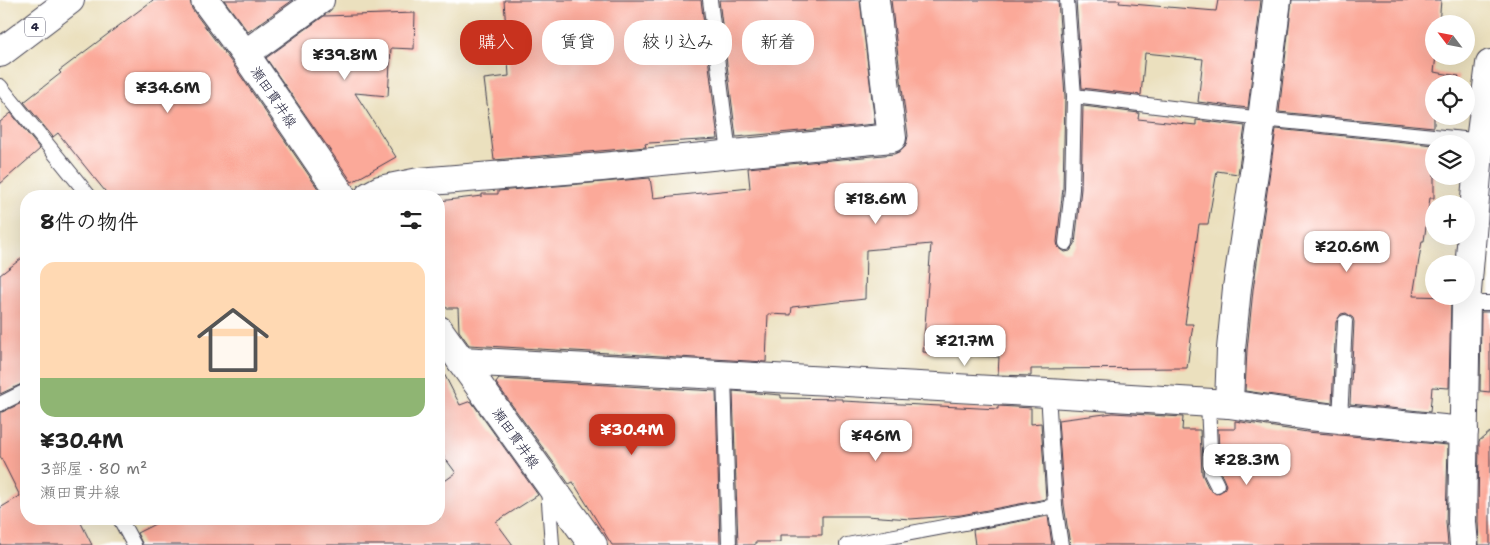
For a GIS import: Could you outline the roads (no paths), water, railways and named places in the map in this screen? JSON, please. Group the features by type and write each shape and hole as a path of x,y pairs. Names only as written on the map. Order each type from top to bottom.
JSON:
{"street":[{"name":"4","path":"0,53 70,0"},
{"name":"瀬田貫井線","path":"205,0 245,54 338,190"},
{"path":"245,54 320,0"},
{"path":"380,190 419,182 892,138 875,0"},
{"path":"1218,403 1231,349 1237,288 1262,119 1277,0"},
{"path":"1464,545 1462,522 1464,430 1478,303 1490,64"},
{"name":"瀬田貫井線","path":"447,346 593,545"},
{"path":"447,346 724,376 1218,403 1340,419 1464,430"}],"lane":[{"path":"710,0 729,154"},
{"path":"1066,243 1072,189 1074,96 1067,0"},
{"path":"0,86 83,190"},
{"path":"1074,96 1262,119 1485,141"},
{"path":"1340,419 1344,322"},
{"path":"724,376 730,545"},
{"path":"1048,393 1055,506 1062,545"},
{"path":"0,404 20,394"},
{"path":"1217,485 1211,473 1218,403"},
{"path":"547,483 552,545"},
{"path":"846,545 1055,506"},
{"path":"123,525 134,545"}]}
